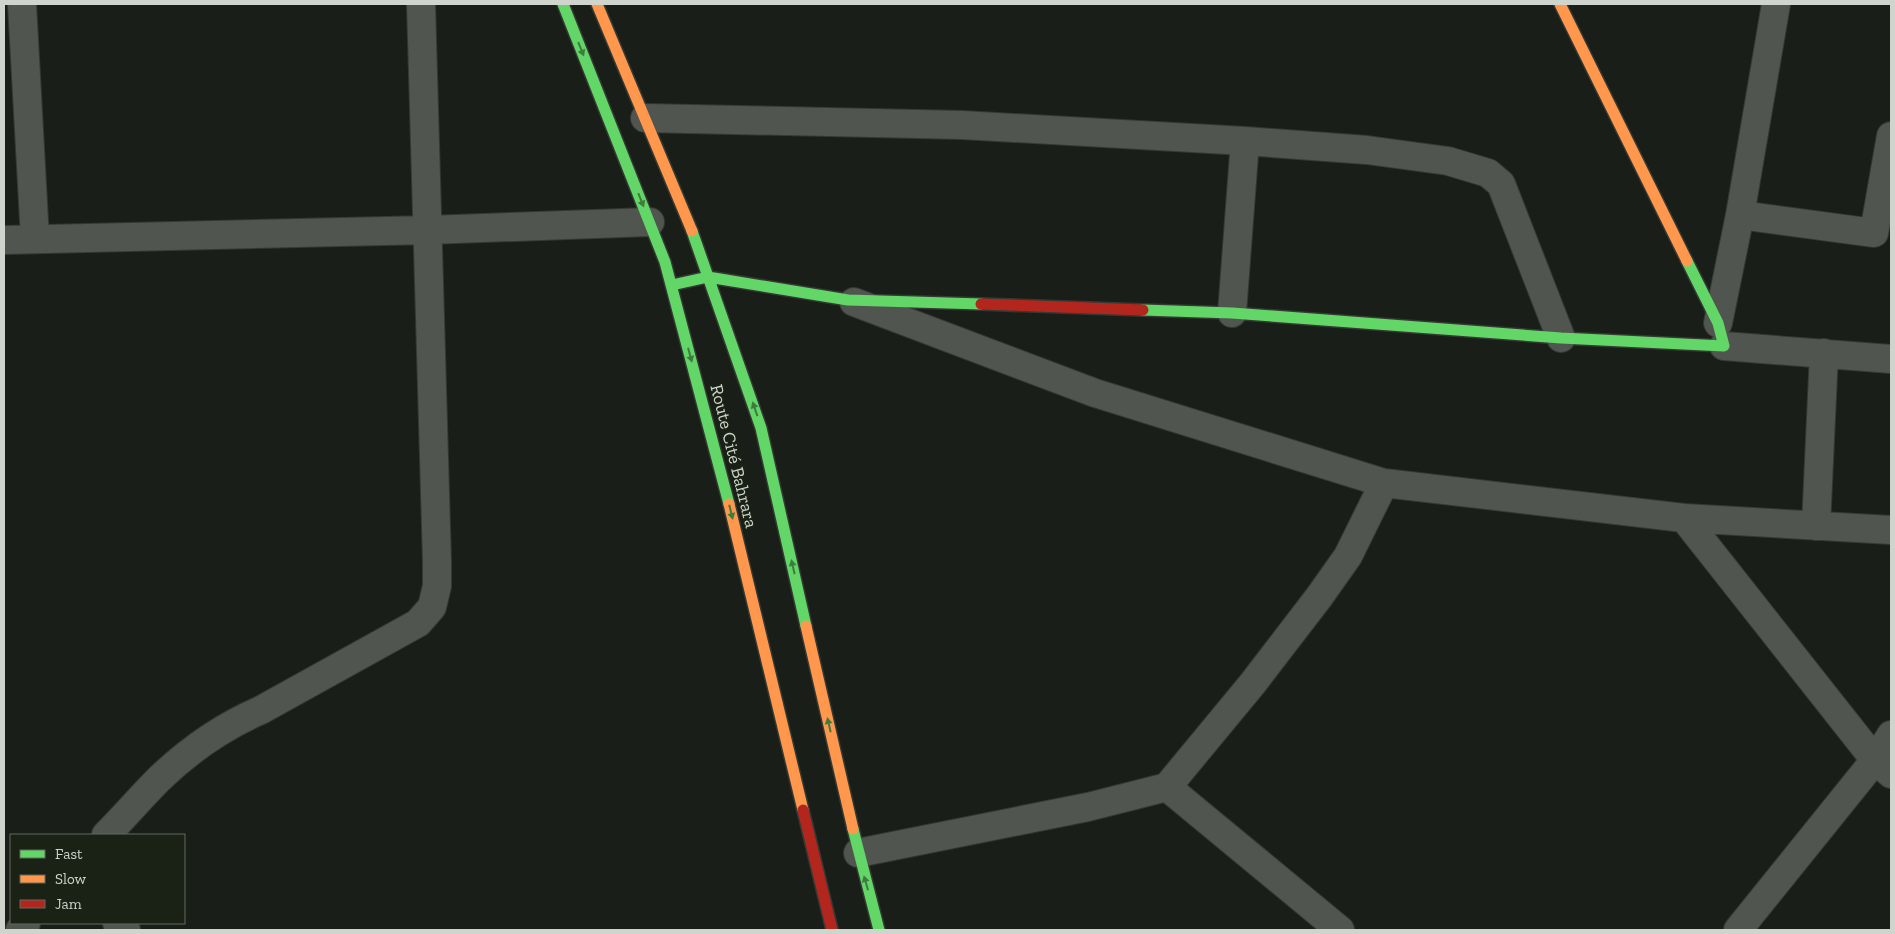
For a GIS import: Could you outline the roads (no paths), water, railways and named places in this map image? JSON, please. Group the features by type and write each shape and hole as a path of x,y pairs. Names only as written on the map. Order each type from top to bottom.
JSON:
{"main road":[{"name":"Route Cité Bahrara","path":"562,4 666,262 727,495 832,930"},
{"path":"597,4 688,220 761,428 858,853 879,930"},
{"path":"672,285 708,277 848,300 1232,313 1561,338 1721,335 1560,4"}],"street":[{"path":"22,4 35,239"},
{"path":"107,834 160,779 205,742 237,720 260,710 418,623 432,607 437,586 437,562 421,4"},
{"path":"1776,4 1721,335 1824,353 1891,359"},
{"path":"645,118 962,125 1245,141 1367,150 1439,159 1488,173 1501,184 1561,338"},
{"path":"1740,215 1882,235 1891,136"},
{"path":"1232,313 1245,141"},
{"path":"4,240 428,230 650,222"},
{"path":"848,300 1095,393 1384,483 1684,518 1891,530"},
{"path":"1816,526 1824,353"},
{"path":"858,853 1088,807 1167,787 1253,683 1348,556 1384,483"},
{"path":"1684,518 1883,767"},
{"path":"1738,930 1883,767 1891,735"},
{"path":"1167,787 1340,930"}]}
